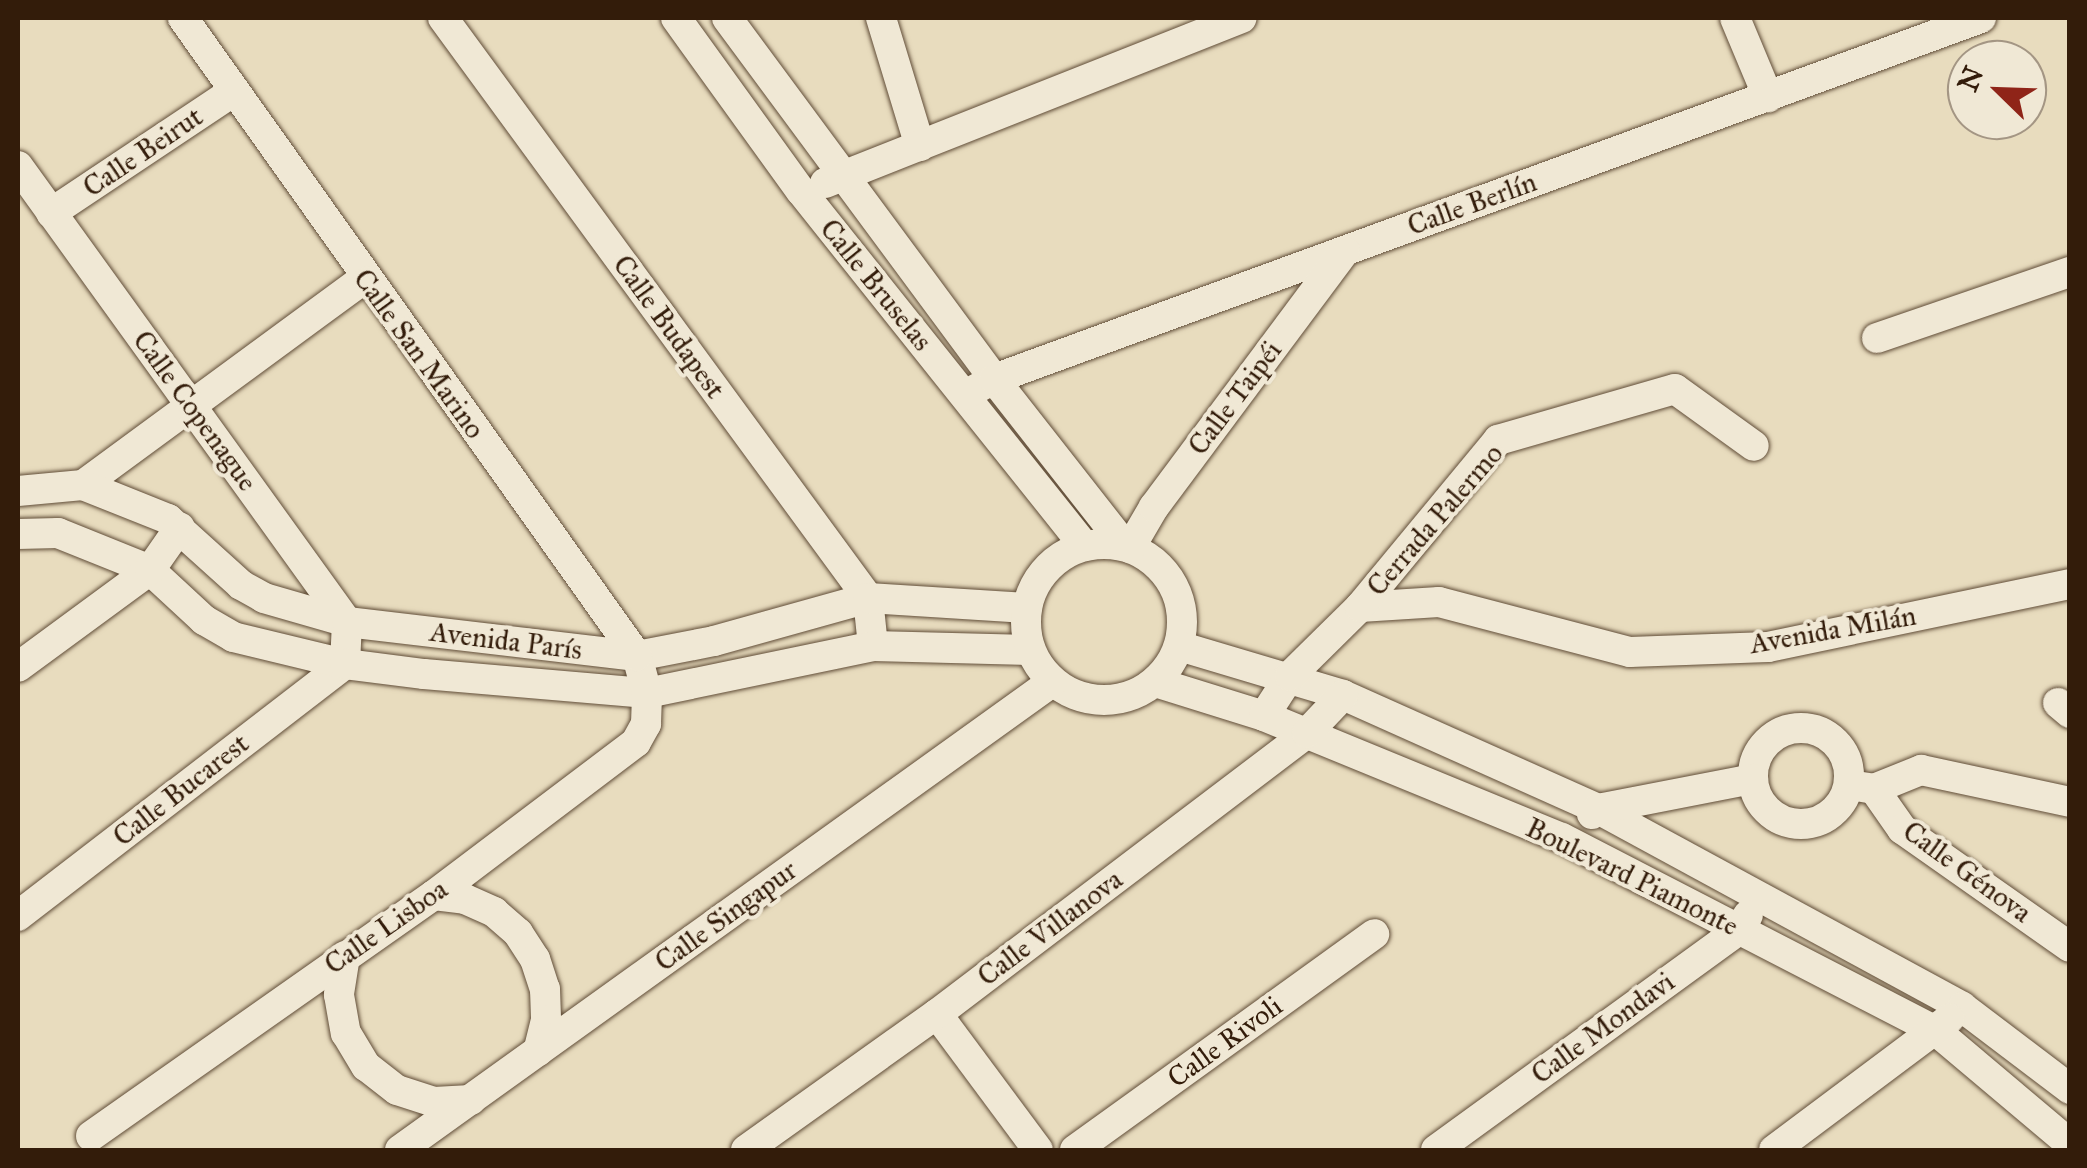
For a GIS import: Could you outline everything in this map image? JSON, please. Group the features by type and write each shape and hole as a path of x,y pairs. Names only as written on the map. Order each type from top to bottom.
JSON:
{"street":[{"name":"Calle San Marino","path":"183,18 637,656 647,694"},
{"name":"Calle Budapest","path":"443,18 868,598"},
{"name":"Calle Bruselas","path":"676,18 801,191 1084,546"},
{"name":"Calle Bruselas","path":"727,18 994,380 1127,547"},
{"path":"881,18 920,146"},
{"path":"801,191 920,146 1176,29 1240,18"},
{"path":"1734,18 1768,97"},
{"name":"Calle Berlín","path":"964,395 994,380 1981,18"},
{"name":"Calle Beirut","path":"51,213 234,91"},
{"name":"Calle Copenague","path":"18,166 347,622"},
{"name":"Calle Taipéi","path":"1127,547 1345,250"},
{"path":"870,276 901,255"},
{"path":"1878,338 2070,272"},
{"path":"18,491 83,484 365,278"},
{"name":"Cerrada Palermo","path":"1264,716 1290,676 1360,607 1498,440 1675,390 1754,446"},
{"name":"Avenida París","path":"83,484 180,527 242,585 264,598 347,622 637,656 714,641 868,598 1027,608"},
{"path":"18,667 150,570 180,527"},
{"name":"Avenida París","path":"18,534 58,533 150,570 204,620 234,637 345,664 647,694 873,646 1030,650"},
{"path":"1084,546 1127,547 1148,556 1166,574 1178,596 1183,621 1179,646 1155,682 1115,701 1071,694 1052,682 1030,650 1027,608 1046,569 1084,546"},
{"name":"Avenida Milán","path":"1360,607 1439,602 1630,652 1768,647 2070,584"},
{"path":"868,598 873,646"},
{"path":"345,664 347,622"},
{"name":"Boulevard Piamonte","path":"1179,646 1343,694 1598,809 1962,1007 2070,1089"},
{"name":"Calle Bucarest","path":"18,916 345,664"},
{"name":"Calle Singapur","path":"400,1150 1052,682"},
{"name":"Boulevard Piamonte","path":"1155,682 1264,716 1562,838 1936,1031 2070,1144"},
{"name":"Calle Lisboa","path":"91,1136 434,895 636,742 646,724 647,694"},
{"name":"Calle Villanova","path":"746,1150 937,1014 1307,733 1343,694"},
{"path":"1861,787 1832,740 1803,728 1773,737 1762,748 1752,778 1756,794 1776,818 1805,824 1834,811 1861,787 1921,770 2070,802"},
{"path":"1562,838 1598,809 1752,778"},
{"name":"Calle Génova","path":"1861,787 1902,828 2070,947"},
{"path":"434,895 465,899 494,912 518,932 535,958 545,1004 538,1051"},
{"name":"Calle Mondavi","path":"1436,1150 1738,930 1760,897"},
{"name":"Calle Rivoli","path":"1075,1150 1374,934"},
{"path":"344,956 338,995 346,1034 366,1066 397,1090 434,1102 473,1100"},
{"path":"1774,1150 1936,1031 1962,1007"},
{"path":"937,1014 1038,1150"}]}
